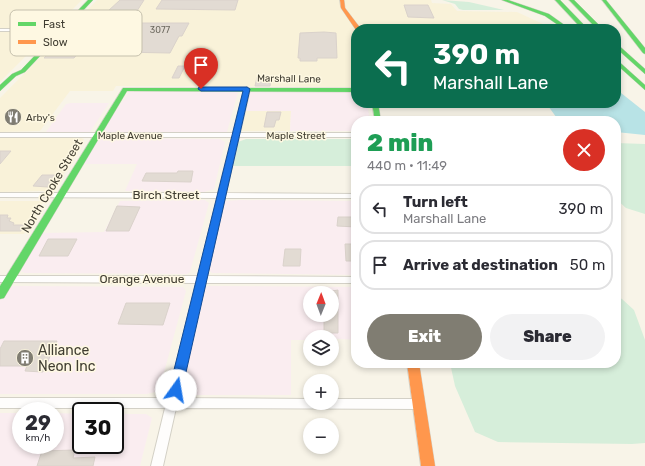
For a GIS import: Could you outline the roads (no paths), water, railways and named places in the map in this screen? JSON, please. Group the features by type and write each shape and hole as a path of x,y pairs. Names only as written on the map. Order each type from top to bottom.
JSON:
{"main road":[{"path":"74,10 84,0"},
{"path":"81,10 91,0"},
{"path":"342,0 343,8 354,24"},
{"path":"504,0 547,15 560,24"},
{"path":"557,0 580,24"},
{"path":"571,0 595,24"},
{"path":"604,0 645,52"},
{"path":"621,50 645,72"},
{"path":"14,75 15,70 29,56"},
{"path":"1,88 14,75 23,70 37,56"},
{"path":"621,66 645,89"},
{"path":"621,72 645,89"},
{"name":"Marshall Lane","path":"125,89 351,90"},
{"name":"North Cooke Street","path":"0,295 5,279 61,195 125,89"},
{"path":"414,368 428,466"}],"street":[{"path":"157,466 247,89"},
{"name":"Maple Avenue","path":"0,135 236,135"},
{"name":"Maple Street","path":"236,135 351,135"},
{"name":"Birch Street","path":"0,195 351,196"},
{"name":"Orange Avenue","path":"5,279 351,280"},
{"path":"0,403 419,404"}],"water":[{"path":"621,93 645,112 645,135 621,133 621,116 555,116 550,108 621,108"}],"place":[{"name":"Arby's","path":"13,117"},
{"name":"Alliance Neon Inc","path":"25,358"}]}
